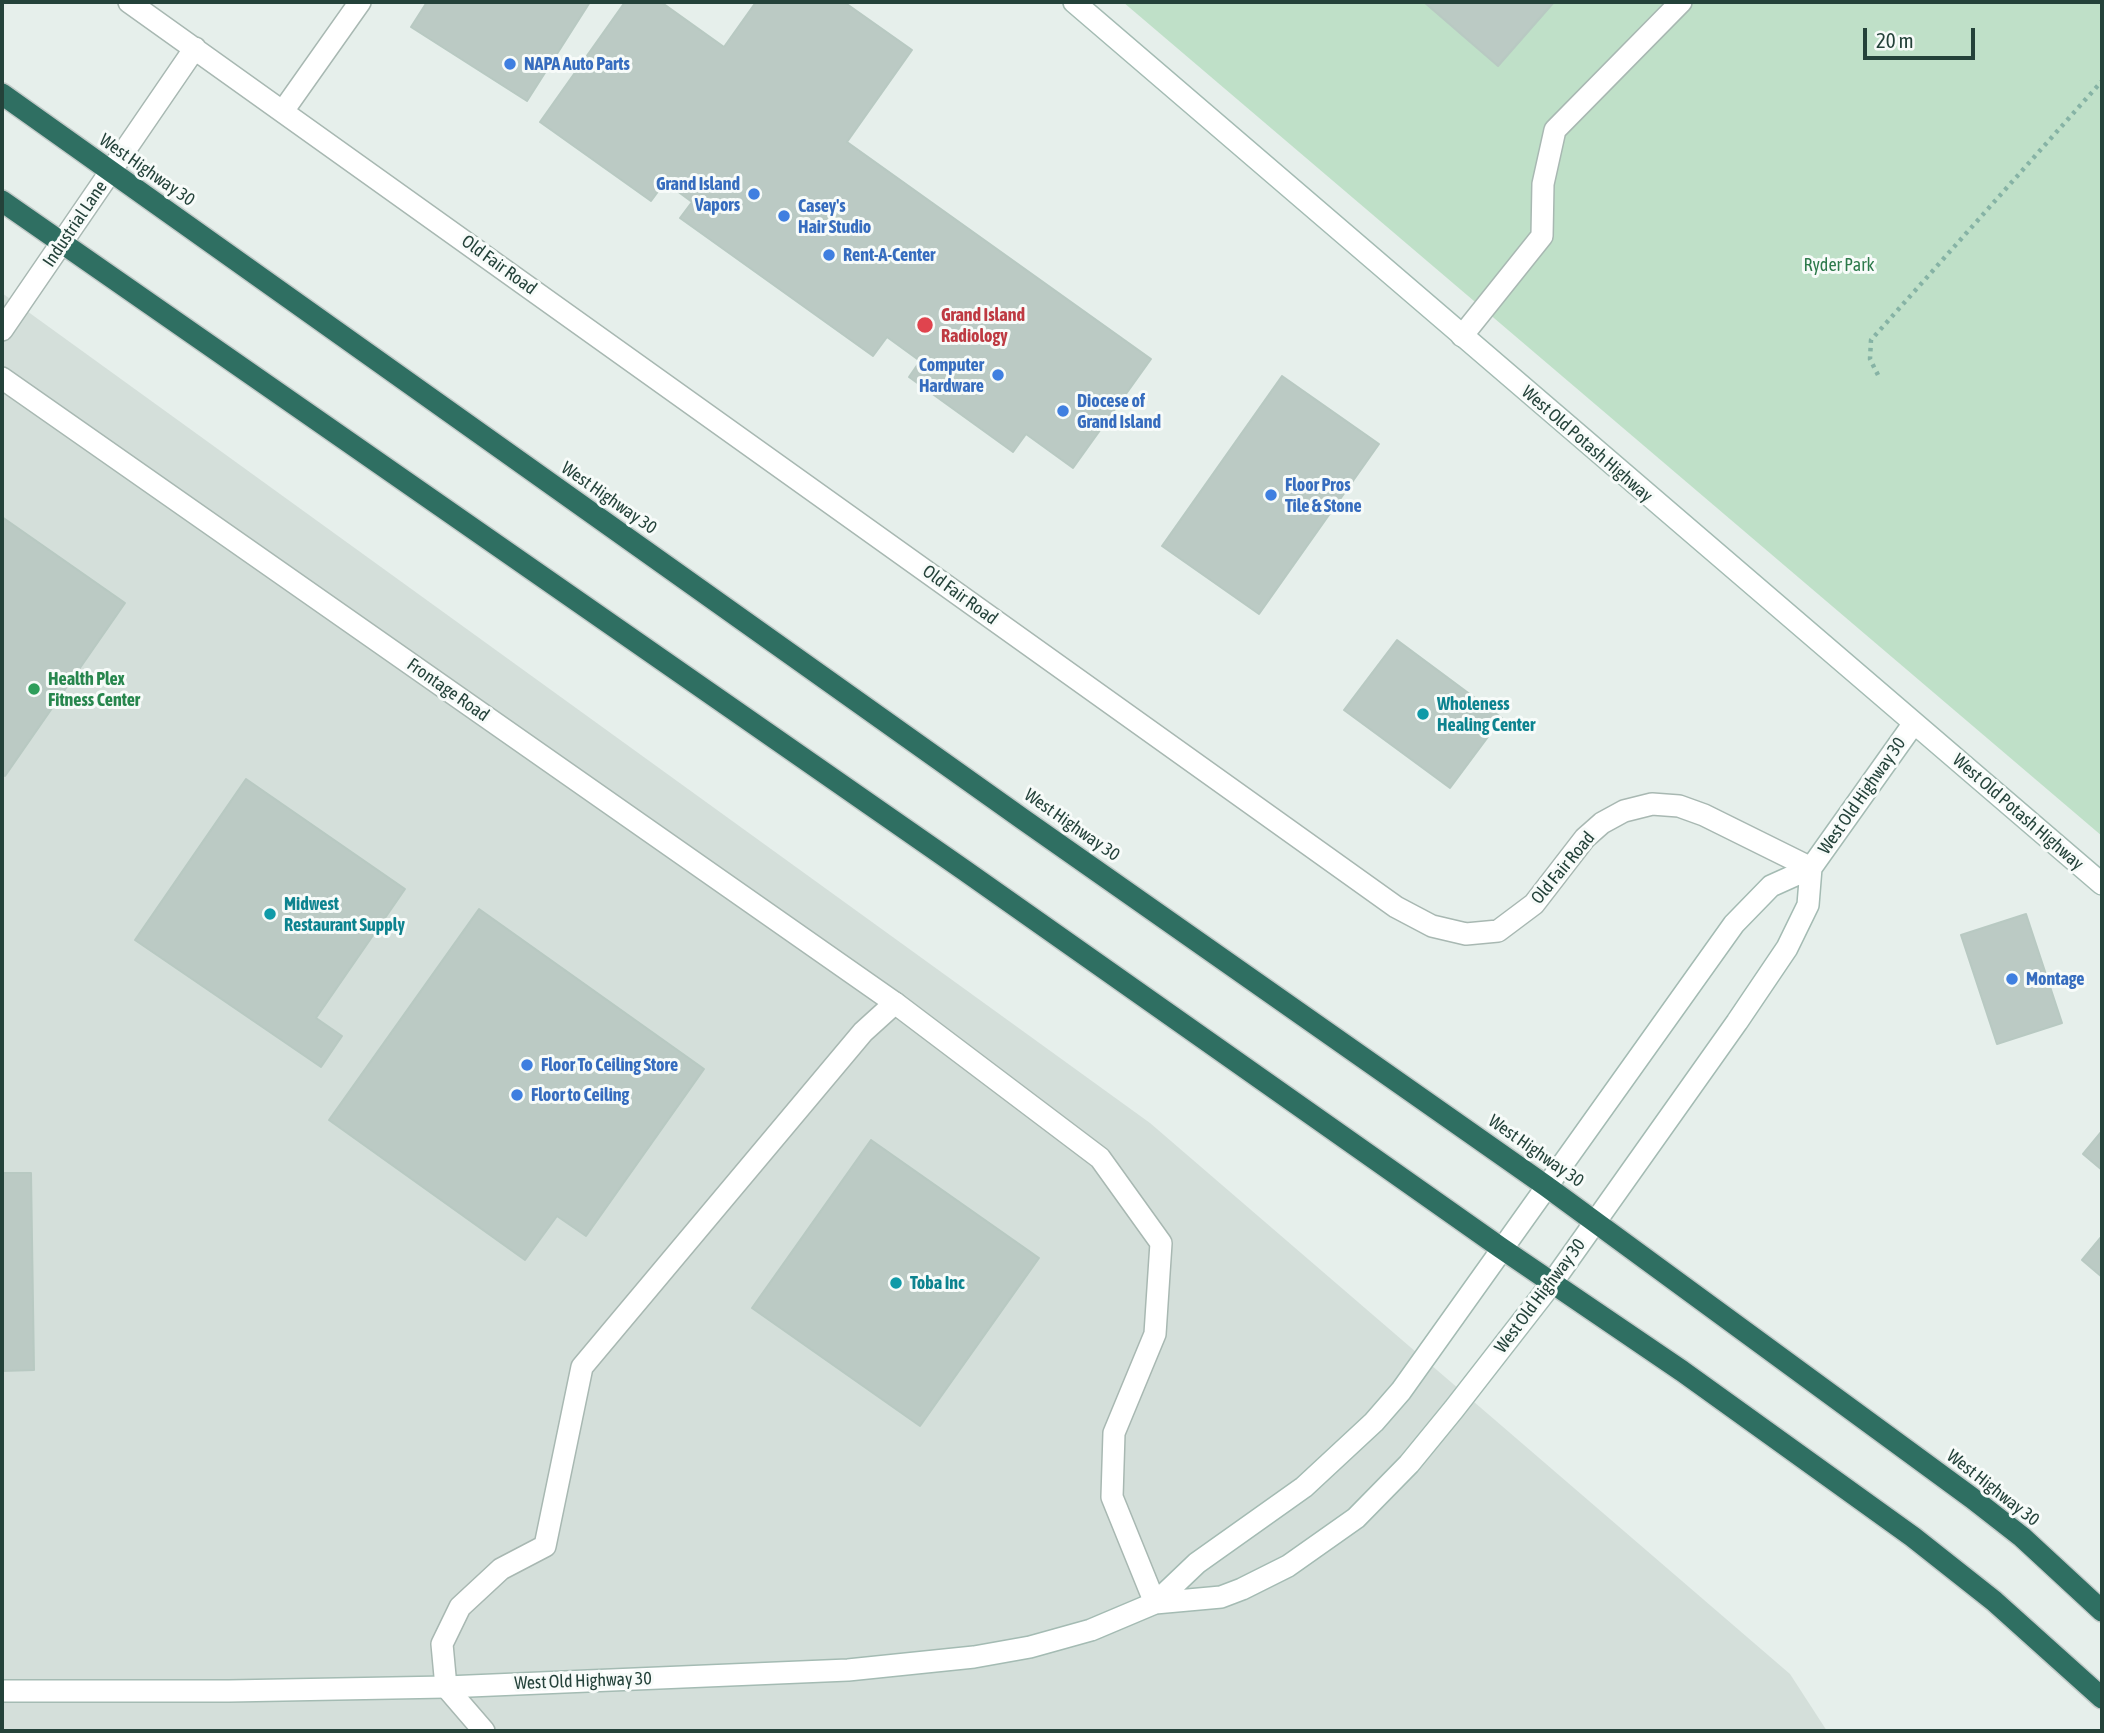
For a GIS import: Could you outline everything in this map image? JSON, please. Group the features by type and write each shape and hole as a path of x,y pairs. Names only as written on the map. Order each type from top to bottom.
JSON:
{"highway":[{"name":"West Highway 30","path":"2,94 1035,828 1546,1186 1972,1498 2021,1537 2102,1611"},
{"path":"2,201 953,862 1501,1248 1682,1371 1913,1537 1994,1601 2102,1698"}],"street":[{"name":"Old Fair Road","path":"129,2 1396,907 1432,926 1466,934 1499,931 1534,904 1585,838 1602,823 1624,811 1652,804 1679,806 1704,816 1811,868"},
{"path":"283,111 360,2"},
{"name":"West Old Potash Highway","path":"1074,2 2102,884"},
{"path":"1462,336 1542,236 1543,184 1555,130 1681,2"},
{"name":"Industrial Lane","path":"2,330 195,48"},
{"name":"Frontage Road","path":"2,377 895,1003 1100,1158 1161,1243 1155,1334 1114,1433 1112,1497 1155,1603"},
{"name":"West Old Highway 30","path":"1155,1603 1204,1557 1304,1487 1374,1422 1423,1361 1734,924 1771,886 1811,868 1914,723"},
{"name":"West Old Highway 30","path":"2,1691 446,1687 848,1670 974,1657 1030,1647 1091,1630 1155,1603 1221,1597 1242,1590 1288,1566 1356,1518 1409,1464 1552,1283 1787,948 1808,905 1811,868"},
{"path":"484,1731 446,1687 442,1644 460,1607 501,1569 545,1545 582,1367 863,1032 895,1003"}],"path":[{"path":"1878,375 1870,359 1871,340 2102,81"}],"shaded area":[{"path":"2,293 1150,1123 1790,1674 1827,1731 2,1731"}],"green space":[{"name":"Ryder Park","path":"1123,2 2102,2 2102,836"}],"building":[{"name":"NAPA Auto Parts","path":"427,2 590,2 527,101 411,27"},
{"path":"625,2 661,2 724,47 756,2 844,2 912,50 847,142 1151,359 1073,468 1026,434 1013,452 909,377 920,361 887,337 873,356 680,218 692,202 665,182 651,201 540,122"},
{"path":"1424,2 1554,2 1498,66"},
{"name":"Floor Pros Tile & Stone","path":"1282,376 1379,444 1259,614 1162,546"},
{"name":"Health Plex Fitness Center","path":"2,517 125,603 5,776 2,774"},
{"name":"Wholeness Healing Center","path":"1397,640 1502,718 1450,788 1344,710"},
{"name":"Midwest Restaurant Supply","path":"246,779 405,889 316,1018 342,1036 321,1067 135,940"},
{"name":"Floor to Ceiling","path":"479,909 704,1069 586,1236 557,1216 525,1260 329,1120"},
{"name":"Montage","path":"2026,914 2062,1023 1997,1044 1961,935"},
{"path":"2102,1131 2102,1170 2083,1154"},
{"name":"Toba Inc","path":"871,1140 1039,1258 920,1426 752,1308"},
{"path":"2,1173 31,1173 34,1370 2,1371"},
{"path":"2102,1236 2102,1277 2082,1260"}],"place":[{"name":"NAPA Auto Parts","path":"510,64"},
{"name":"Grand Island Vapors","path":"754,194"},
{"name":"Casey's Hair Studio","path":"784,216"},
{"name":"Rent-A-Center","path":"829,255"},
{"name":"Grand Island Radiology","path":"925,325"},
{"name":"Computer Hardware","path":"998,375"},
{"name":"Diocese of Grand Island","path":"1063,411"},
{"name":"Floor Pros Tile & Stone","path":"1271,495"},
{"name":"Health Plex Fitness Center","path":"34,689"},
{"name":"Wholeness Healing Center","path":"1423,714"},
{"name":"Midwest Restaurant Supply","path":"270,914"},
{"name":"Montage","path":"2012,979"},
{"name":"Floor To Ceiling Store","path":"527,1065"},
{"name":"Floor to Ceiling","path":"517,1095"},
{"name":"Toba Inc","path":"896,1283"}]}
